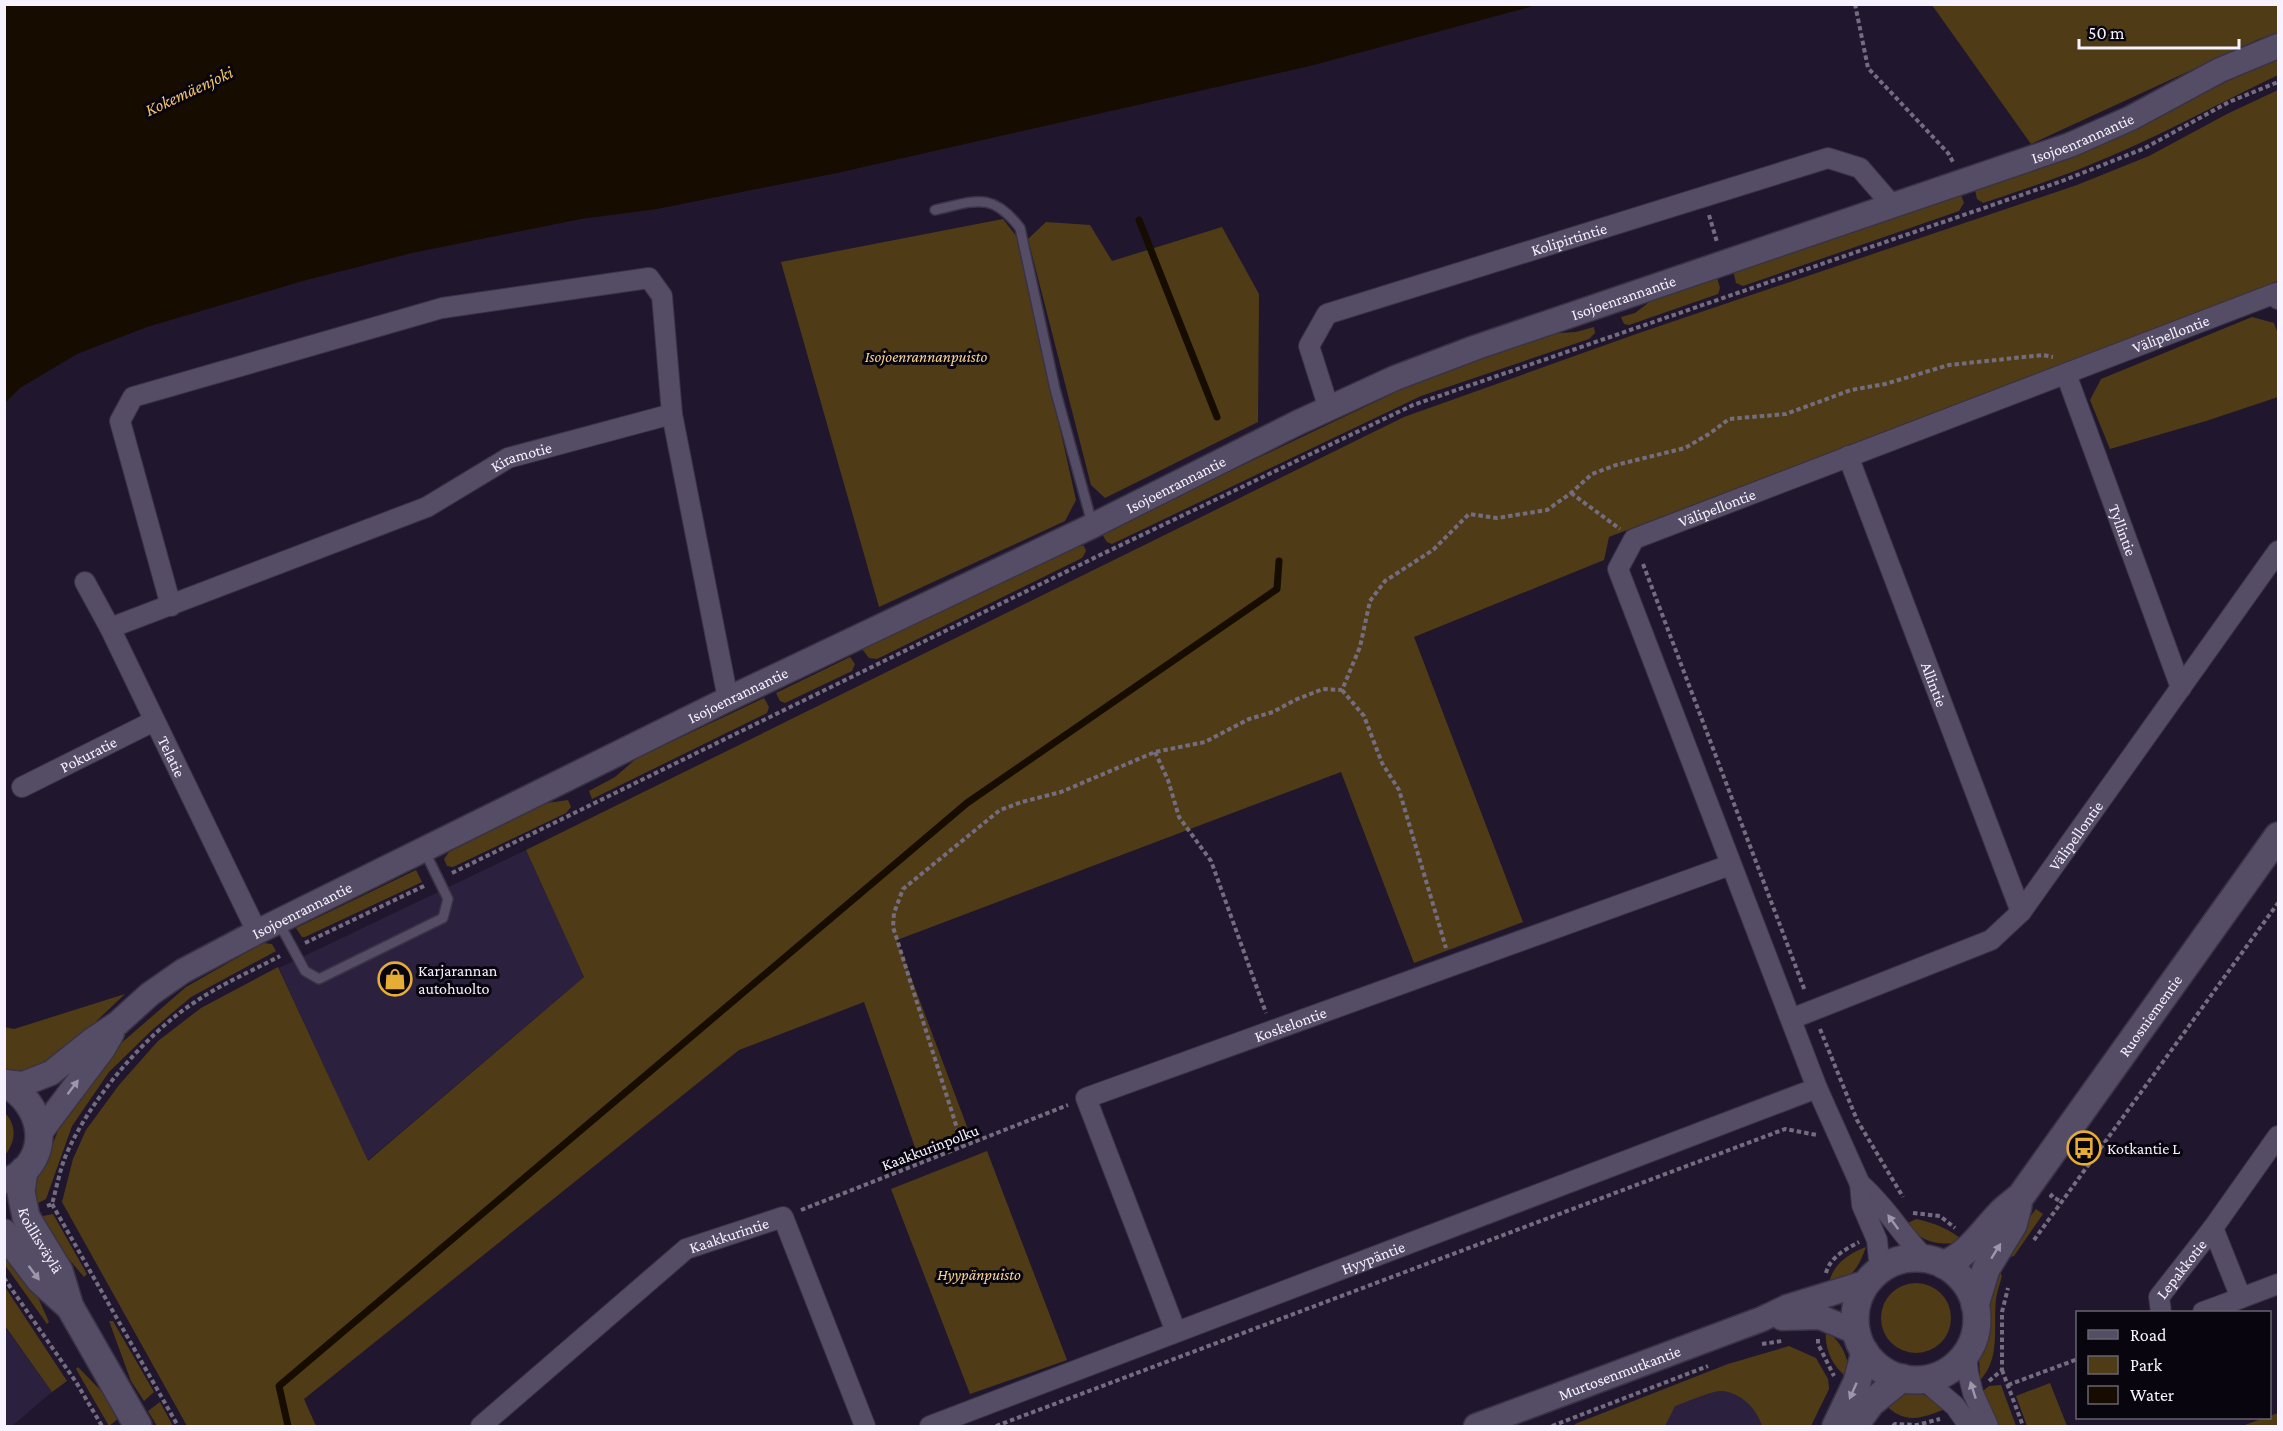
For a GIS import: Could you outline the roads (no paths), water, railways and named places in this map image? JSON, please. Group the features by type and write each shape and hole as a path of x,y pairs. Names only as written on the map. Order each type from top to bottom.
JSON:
{"main road":[{"name":"Ruosniementie","path":"1935,1262 1963,1254 1975,1244 2000,1214 2021,1196 2278,836"},
{"path":"4,1083 29,1101 35,1112 39,1134 35,1152 14,1176"},
{"name":"Koillisväylä","path":"14,1176 21,1192 26,1217 59,1271 70,1307 138,1426"},
{"name":"Ruosniementie","path":"1975,1305 1986,1269 2013,1225 2021,1196"},
{"name":"Koillisväylä","path":"4,1233 40,1280 70,1307"},
{"path":"1836,1426 1857,1382 1860,1342 1857,1304 1874,1276 1905,1259 1935,1262 1961,1279 1975,1305 1976,1329 1966,1352 1950,1369 1935,1377 1913,1379 1881,1368 1860,1342"},
{"path":"1854,1426 1871,1403 1913,1379"}],"street":[{"name":"Isojoenrannantie","path":"4,1083 23,1084 44,1077 118,1023 150,994 183,971 267,927 728,699 1092,526 1329,408 1395,378 1477,347 1963,180 2070,146 2131,118 2220,70 2278,46"},
{"name":"Kolipirtintie","path":"1329,408 1309,346 1327,314 1828,158 1860,168 1892,205"},
{"path":"171,606 120,421 134,397 442,308 649,278 662,296 672,414 728,699"},
{"name":"Välipellontie","path":"1730,865 1618,569 1634,539 2276,293 2278,299"},
{"name":"Tyllintie","path":"2066,374 2181,688"},
{"name":"Kiramotie","path":"110,628 427,507 508,458 672,414"},
{"name":"Allintie","path":"1848,456 2021,912"},
{"name":"Välipellontie","path":"1791,1019 1991,940 2021,912 2278,551"},
{"name":"Telatie","path":"85,582 110,628 154,721 267,927"},
{"name":"Pokuratie","path":"22,787 154,721"},
{"path":"1730,865 1817,1088 1860,1184 1862,1205 1877,1240 1874,1276"},
{"name":"Koskelontie","path":"1176,1332 1086,1098 1730,865"},
{"name":"Isojoenrannantie","path":"39,1134 103,1049 118,1023"},
{"name":"Hyypäntie","path":"930,1426 1817,1088"},
{"name":"Lepakkotie","path":"2161,1311 2159,1297 2213,1228 2278,1136"},
{"path":"1860,1184 1876,1198 1909,1242 1935,1262"},
{"name":"Kaakkurintie","path":"481,1426 686,1250 783,1217 865,1426"},
{"name":"Lepakkotie","path":"2213,1228 2241,1298"},
{"name":"Murtosenmutkantie","path":"1476,1426 1874,1276"},
{"path":"2206,1311 2278,1284"},
{"name":"Murtosenmutkantie","path":"1762,1319 1820,1317 1860,1342"},
{"path":"1966,1352 1973,1393 1988,1426"},
{"path":"1913,1379 1955,1406 1969,1426"}],"lane":[{"path":"935,210 972,201 988,201 1008,212 1020,228 1055,389 1092,526"},
{"path":"267,927 293,949 305,971 319,979 443,918 448,899 424,850"}],"water":[{"name":"Kokemäenjoki","path":"5,4 1537,5 1310,66 837,173 657,209 581,219 412,253 303,281 147,327 77,354 20,388 5,403"}],"waterway":[{"path":"1139,220 1217,417"},
{"path":"288,1426 279,1386 967,803 1277,589 1279,561"}],"place":[{"name":"Karjarannan autohuolto","path":"395,979"},
{"name":"Kotkantie L","path":"2084,1148"}],"park label":[{"name":"Isojoenrannanpuisto","path":"926,356"},
{"name":"Hyypänpuisto","path":"979,1274"}]}
